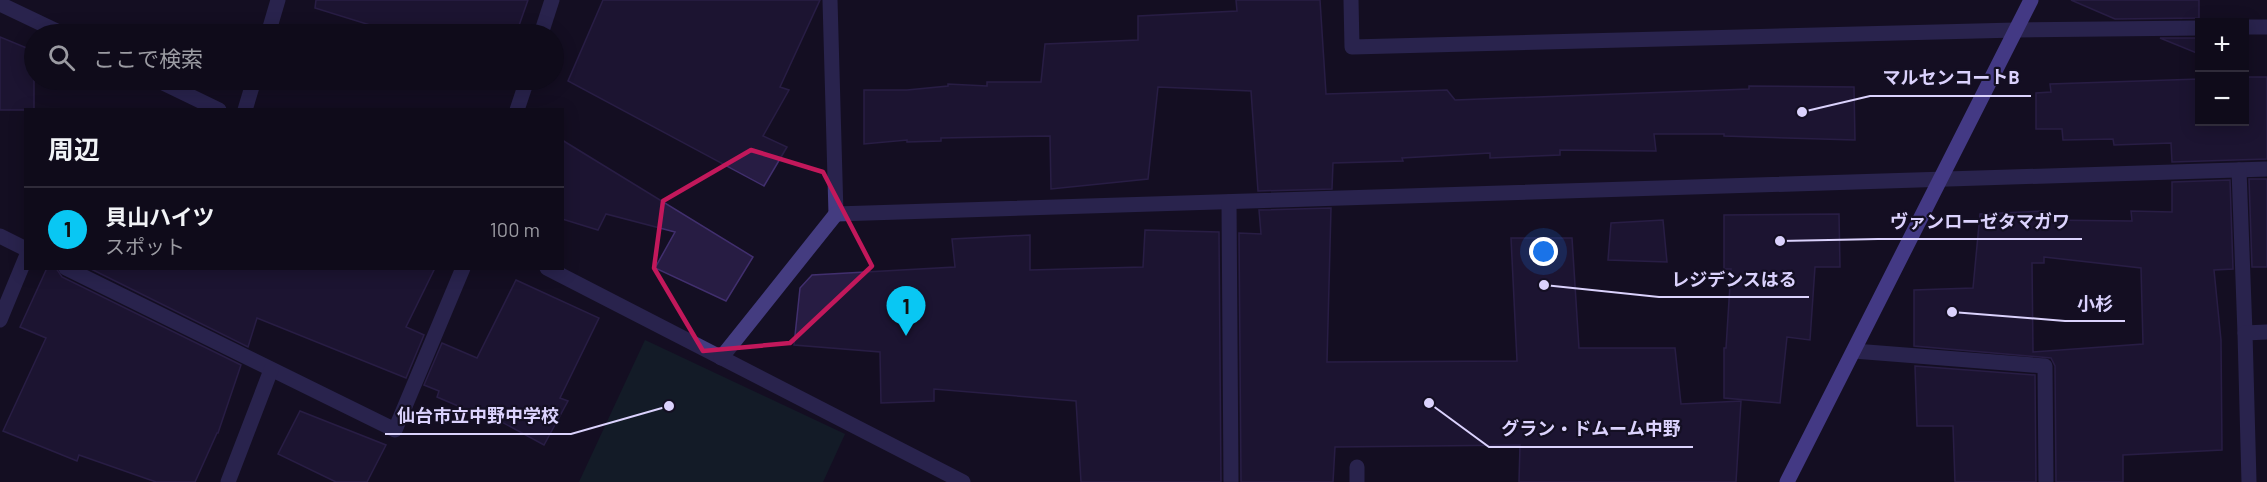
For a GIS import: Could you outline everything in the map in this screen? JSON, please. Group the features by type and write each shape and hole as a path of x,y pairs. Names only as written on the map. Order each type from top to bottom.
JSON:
{"street":[{"path":"271,24 278,0"},
{"path":"544,24 552,0"},
{"path":"721,358 836,214 830,0"},
{"path":"1351,0 1352,47 2016,30 2195,28"},
{"path":"1787,482 2031,0"},
{"path":"0,4 42,24"},
{"path":"2249,27 2267,27"},
{"path":"178,90 215,108"},
{"path":"246,108 251,90"},
{"path":"518,108 524,90"},
{"path":"836,214 2267,169"},
{"path":"2239,170 2249,482"},
{"path":"1229,202 1231,482"},
{"path":"0,236 24,248"},
{"path":"0,320 24,262"},
{"path":"70,270 395,430 462,270"},
{"path":"551,270 963,482"},
{"path":"2245,333 2267,332"},
{"path":"1854,351 2045,366 2046,482"},
{"path":"228,482 271,370"}],"highlighted area":[{"path":"751,150 823,172 872,266 790,343 703,351 654,268 663,201"}],"green space":[{"path":"645,340 845,434 823,482 579,482"}],"building":[{"path":"316,0 528,0 520,24 367,24 315,8"},
{"path":"603,0 820,0 780,87 789,90 763,136 787,147 764,186 568,81"},
{"path":"1236,0 1320,0 1326,94 1447,90 1455,100 1749,89 1749,86 1854,87 1855,140 1724,136 1724,134 1654,134 1656,151 1560,150 1560,155 1490,158 1490,153 1402,158 1403,161 1333,163 1332,189 1258,191 1251,91 1158,87 1148,179 1051,189 1050,136 941,138 941,141 907,142 907,140 864,144 864,90 907,90 948,86 948,84 987,86 987,82 1041,82 1045,44 1138,40 1138,16 1237,11"},
{"path":"2071,0 2199,0 2199,18 2115,19"},
{"path":"0,37 24,47 24,90 34,90 34,108 0,110"},
{"path":"2160,38 2195,38 2195,52"},
{"path":"2249,77 2267,77 2267,159 2172,162 2171,143 2114,145 2113,139 2063,140 2062,129 2036,129 2036,93 2051,92 2050,84 2195,79 2195,126 2249,126"},
{"path":"564,141 753,257 726,301 655,268 675,232 606,214 598,230 564,220"},
{"path":"2249,179 2267,179 2267,267 2252,267"},
{"path":"2230,180 2233,269 2214,270 2221,340 2222,450 2123,455 2123,482 2056,482 2055,366 2051,358 1914,346 1914,290 1973,288 1980,214 2044,211 2044,220 2132,221 2131,211 2172,212 2172,182","holes":["2044,257 2141,268 2143,344 2033,352 2032,263 2044,263"]},
{"path":"1331,208 1327,362 1517,361 1511,238 1572,238 1579,348 1675,348 1681,404 1741,401 1736,482 1519,482 1520,445 1335,447 1333,482 1241,482 1239,233 1261,234 1259,210"},
{"path":"1839,214 1840,267 1815,267 1810,340 1787,337 1780,403 1724,398 1724,348 1726,348 1731,269 1724,269 1724,215"},
{"path":"1663,220 1667,262 1608,260 1611,223"},
{"path":"1145,230 1219,232 1221,482 1081,482 1076,401 934,389 934,401 881,403 880,352 794,345 800,288 812,275 955,267 952,239 1030,235 1030,270 1143,267"},
{"path":"46,270 57,270 62,277 241,365 218,433 195,482 156,482 79,455 77,461 3,431 46,338 20,327"},
{"path":"93,270 434,270 406,327 424,335 406,378 257,318 248,347"},
{"path":"516,280 599,318 560,398 568,401 544,445 487,414 486,418 437,397 439,391 424,385 442,343 477,358"},
{"path":"1915,366 2035,375 2036,482 1955,482 1953,426 1917,426"},
{"path":"300,411 386,445 367,482 336,482 278,454"}],"place":[{"name":"マルセンコートB","path":"1802,112"},
{"name":"ヴァンローゼタマガワ","path":"1780,241"},
{"name":"レジデンスはる","path":"1544,285"},
{"name":"小杉","path":"1952,312"},
{"name":"貝山ハイツ","path":"906,336"},
{"name":"グラン・ドムーム中野","path":"1429,403"},
{"name":"仙台市立中野中学校","path":"669,406"}]}
